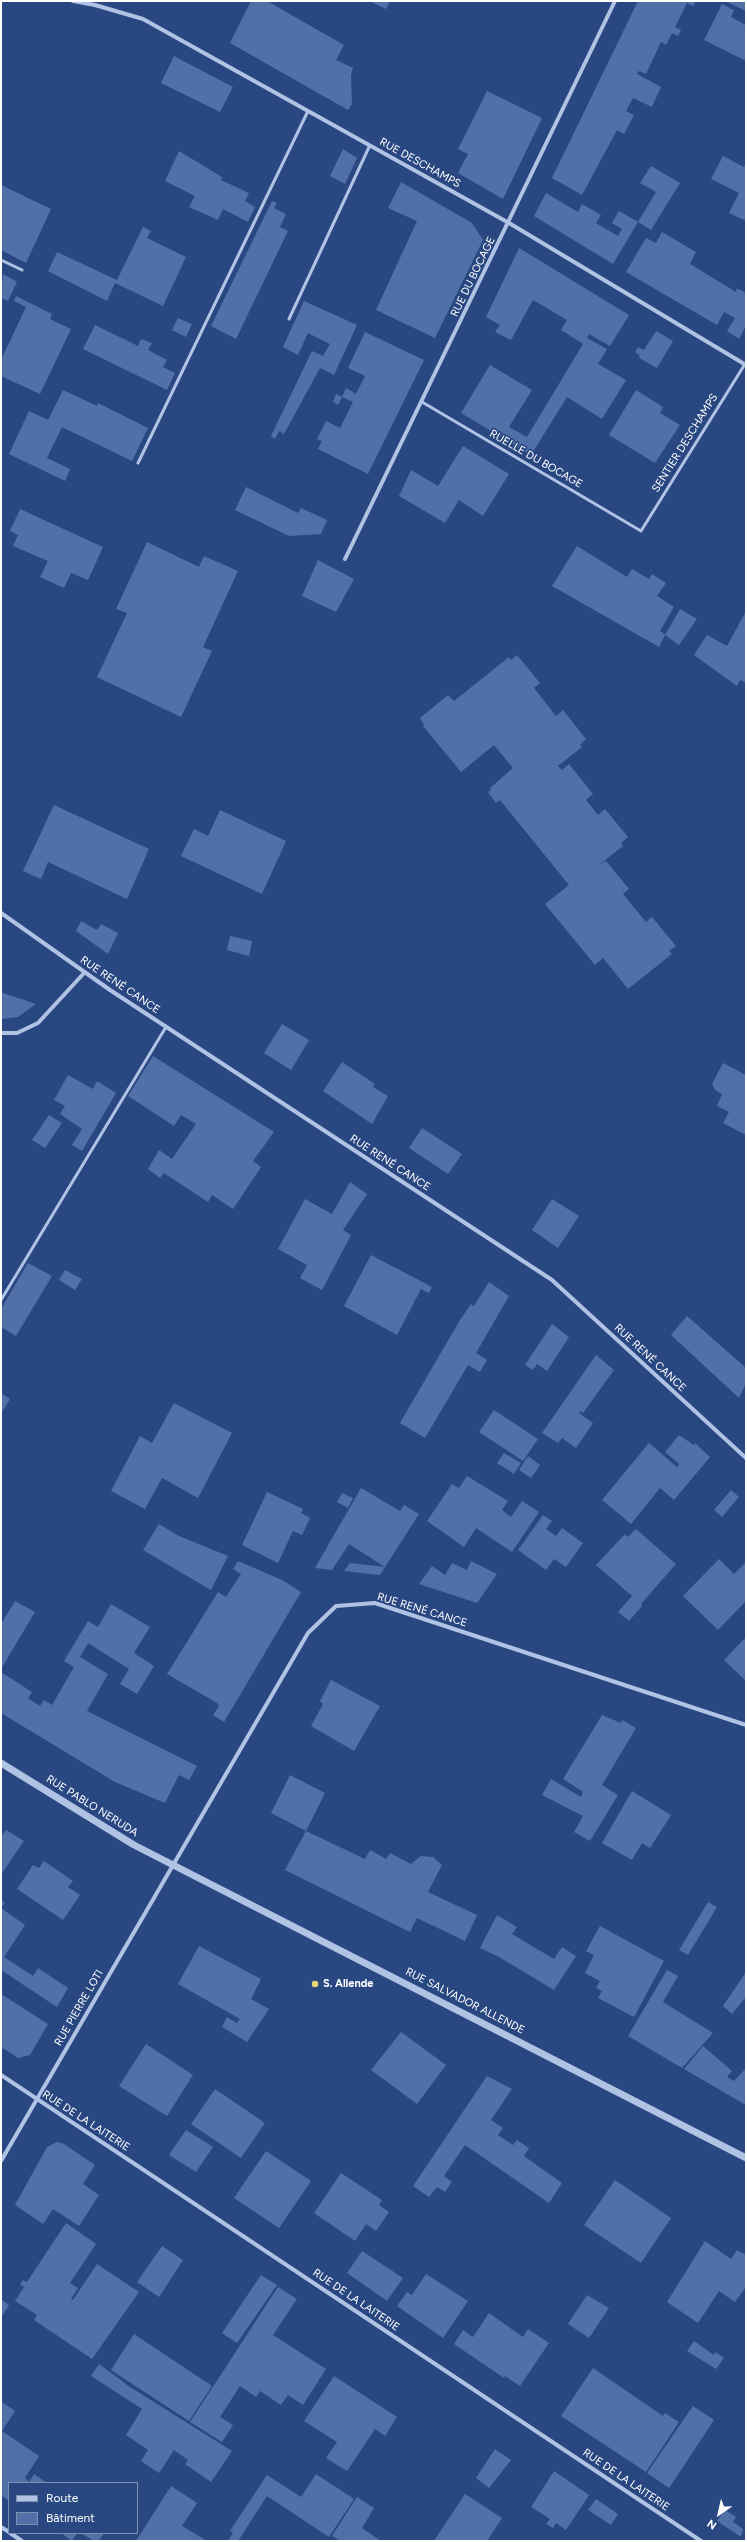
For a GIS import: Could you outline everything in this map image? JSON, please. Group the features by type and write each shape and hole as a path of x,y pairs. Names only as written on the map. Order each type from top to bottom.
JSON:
{"street":[{"name":"RUE DESCHAMPS","path":"74,1 95,4 143,19 509,223 745,365"},
{"name":"RUE DU BOCAGE","path":"345,559 509,223 615,1"},
{"name":"RUE RENÉ CANCE","path":"1,913 166,1028 552,1280 746,1458"},
{"path":"1,1033 17,1033 38,1024 85,972"},
{"name":"RUE RENÉ CANCE","path":"174,1864 308,1633 336,1606 375,1603 746,1725"},
{"name":"RUE PABLO NERUDA","path":"1,1763 134,1845 174,1864"},
{"name":"RUE PIERRE LOTI","path":"1,2161 174,1864"},
{"name":"RUE SALVADOR ALLENDE","path":"174,1864 746,2158"},
{"name":"RUE DE LA LAITERIE","path":"1,2075 701,2541"},
{"path":"12,2534 22,2541"}],"lane":[{"path":"138,463 308,111"},
{"path":"288,319 370,145"},
{"path":"1,260 22,270"},
{"name":"SENTIER DESCHAMPS","path":"641,531 745,365"},
{"name":"RUELLE DU BOCAGE","path":"422,402 641,531"},
{"path":"1,1300 166,1028"}],"building":[{"path":"251,1 267,1 344,45 336,60 353,68 351,75 352,104 348,110 230,43"},
{"path":"369,1 390,1 386,9"},
{"path":"638,1 696,1 693,6 687,3 675,27 681,30 678,36 672,33 666,45 661,42 646,74 639,71 637,74 661,87 652,107 633,98 626,111 634,115 624,134 617,130 582,195 552,178"},
{"path":"725,1 746,1 746,11"},
{"path":"722,4 734,10 731,17 746,25 746,61 704,40"},
{"path":"174,56 233,87 220,112 161,83"},
{"path":"487,91 542,118 503,199 458,173 468,154 458,149"},
{"path":"343,149 357,158 345,184 330,176"},
{"path":"179,151 222,177 221,180 249,193 245,201 255,207 248,222 223,209 218,220 189,207 195,196 165,181"},
{"path":"723,156 744,167 746,163 746,221 729,213 739,193 711,179"},
{"path":"651,166 680,183 651,230 638,222 656,192 640,183"},
{"path":"401,182 472,223 483,240 435,338 376,310 417,221 388,208"},
{"path":"1,185 51,209 26,263 1,250"},
{"path":"546,193 578,212 582,204 601,215 596,223 618,236 622,229 612,223 619,211 638,222 613,264 534,216"},
{"path":"272,201 277,203 274,208 286,214 280,227 288,231 236,339 211,326"},
{"path":"143,227 151,231 147,238 186,257 163,306 115,283 107,301 48,271 57,252 117,280"},
{"path":"662,232 696,252 690,264 736,292 737,288 746,293 746,326 739,339 727,331 735,318 724,312 717,325 626,272 646,238 656,243"},
{"path":"519,248 629,315 610,346 589,334 587,338 607,349 598,364 626,380 602,419 567,397 531,455 461,413 490,365 532,390 509,427 527,437 583,344 561,330 567,320 533,300 511,340 495,332 500,325 486,317"},
{"path":"3,274 17,282 8,301 1,298"},
{"path":"16,296 52,314 50,319 71,329 40,394 1,376 1,360 26,307 14,301"},
{"path":"304,301 357,325 334,375 320,368 284,434 279,431 275,439 271,436 312,351 323,356 330,344 308,333 298,355 283,347"},
{"path":"178,318 192,324 186,337 172,330"},
{"path":"95,325 138,346 141,339 152,343 148,350 167,360 163,367 175,373 167,390 83,349"},
{"path":"656,331 673,341 657,368 639,358 640,356 635,352 638,347 644,350"},
{"path":"365,332 424,360 368,474 318,449 322,441 317,439 326,421 340,428 353,402 342,397 346,388 356,394 365,376 348,368"},
{"path":"63,390 97,406 98,403 148,428 132,461 62,427 47,458 70,469 65,481 9,454 29,411 48,420"},
{"path":"636,390 663,407 660,413 680,425 655,463 609,435"},
{"path":"336,394 342,397 338,405 333,402"},
{"path":"463,446 509,474 483,516 459,500 445,523 399,496 411,470 438,486"},
{"path":"246,487 298,513 301,508 327,520 321,534 289,536 235,510"},
{"path":"20,509 103,547 88,580 71,573 64,588 40,577 48,561 13,546 18,535 10,531"},
{"path":"147,542 199,567 204,556 238,571 203,647 212,651 181,717 97,677 127,613 116,609"},
{"path":"577,546 627,577 632,569 649,579 652,574 666,583 657,596 674,607 660,631 665,635 659,647 552,586"},
{"path":"318,560 354,579 336,612 302,596"},
{"path":"680,609 697,619 679,645 665,635"},
{"path":"746,611 746,683 740,680 737,686 694,655 707,635 727,646"},
{"path":"517,655 540,683 534,688 556,716 563,710 586,739 580,745 582,747 558,766 562,770 569,764 593,794 586,800 598,815 605,809 628,837 621,843 623,846 599,865 606,861 629,889 623,894 646,922 652,917 676,946 669,951 672,954 628,989 603,958 595,965 545,904 569,885 500,800 496,803 488,792 491,790 490,788 513,768 494,745 461,772 423,726 424,725 420,718 448,695 454,701 509,657 511,660"},
{"path":"54,805 149,849 127,899 48,862 41,879 23,871"},
{"path":"220,810 286,841 262,894 181,856 194,829 208,836"},
{"path":"81,921 97,930 101,924 118,933 108,954 76,931"},
{"path":"230,936 252,941 249,956 227,950"},
{"path":"1,992 36,1004 18,1017 1,1019"},
{"path":"282,1024 309,1040 291,1070 264,1053"},
{"path":"153,1056 274,1132 253,1161 261,1167 233,1209 212,1195 208,1202 164,1173 160,1178 148,1169 159,1150 172,1159 196,1124 181,1115 174,1126 128,1096"},
{"path":"342,1062 375,1084 373,1087 388,1096 372,1124 323,1091"},
{"path":"723,1063 746,1075 746,1135 723,1123 729,1112 717,1106 722,1094 715,1090 712,1084"},
{"path":"68,1075 93,1089 97,1081 116,1093 82,1151 72,1145 82,1129 60,1114 65,1106 54,1100"},
{"path":"49,1115 62,1123 45,1148 32,1140"},
{"path":"422,1128 462,1154 448,1174 409,1148"},
{"path":"350,1182 367,1194 343,1230 351,1235 322,1290 300,1278 307,1265 278,1249 305,1199 332,1214"},
{"path":"552,1199 579,1216 558,1248 532,1230"},
{"path":"371,1255 432,1287 429,1293 421,1289 397,1335 344,1306"},
{"path":"28,1263 52,1276 16,1336 1,1327 1,1309"},
{"path":"65,1270 82,1279 75,1290 59,1280"},
{"path":"489,1282 509,1296 476,1353 487,1360 480,1372 468,1365 425,1438 400,1423 460,1320 471,1304 474,1306"},
{"path":"687,1316 746,1368 746,1383 739,1398 671,1335"},
{"path":"552,1324 569,1337 547,1371 537,1364 533,1370 525,1365"},
{"path":"596,1355 614,1370 583,1413 580,1411 579,1413 593,1423 576,1448 562,1438 558,1443 542,1433"},
{"path":"1,1393 10,1399 1,1414"},
{"path":"174,1403 232,1433 198,1498 162,1478 145,1509 111,1491 140,1436 152,1443"},
{"path":"494,1410 538,1439 523,1461 479,1432"},
{"path":"679,1435 694,1445 695,1443 710,1457 674,1500 660,1488 631,1524 602,1500 649,1443 677,1467 679,1464 665,1452"},
{"path":"504,1453 521,1463 514,1474 497,1463"},
{"path":"528,1456 540,1465 531,1478 519,1470"},
{"path":"467,1476 508,1501 502,1510 511,1517 522,1501 539,1512 512,1552 476,1528 464,1547 427,1521 452,1484 459,1488"},
{"path":"361,1488 400,1511 404,1505 419,1514 385,1567 349,1544 332,1570 315,1568"},
{"path":"731,1490 739,1497 722,1517 714,1510"},
{"path":"267,1492 303,1509 301,1513 310,1518 302,1535 293,1531 278,1563 242,1545"},
{"path":"342,1493 353,1498 348,1508 337,1502"},
{"path":"543,1515 552,1521 546,1529 556,1536 562,1528 583,1543 566,1567 554,1559 546,1570 518,1550"},
{"path":"159,1524 179,1536 228,1556 211,1590 143,1550"},
{"path":"636,1529 676,1564 641,1604 642,1606 629,1621 618,1612 632,1596 596,1565 625,1534 628,1537"},
{"path":"719,1559 734,1574 746,1562 746,1601 718,1630 683,1596"},
{"path":"238,1561 282,1580 301,1592 224,1722 213,1715 219,1706 217,1703 167,1674 218,1592 226,1597 241,1574 233,1569"},
{"path":"471,1561 497,1574 477,1603 419,1584 432,1566 445,1575 452,1563 467,1570"},
{"path":"350,1563 385,1567 380,1575 344,1571"},
{"path":"15,1601 35,1612 1,1669 1,1624"},
{"path":"111,1604 150,1627 134,1653 154,1666 137,1694 120,1684 129,1669 88,1643 80,1657 108,1674 87,1711 197,1766 189,1780 179,1775 165,1803 115,1782 1,1713 1,1672 32,1692 28,1698 40,1706 44,1700 52,1705 74,1667 64,1661 88,1621 98,1627"},
{"path":"746,1637 746,1681 724,1660"},
{"path":"331,1680 380,1706 354,1751 311,1726 323,1704 320,1701"},
{"path":"602,1715 621,1723 622,1720 636,1728 602,1785 618,1795 590,1841 574,1832 583,1816 542,1795 551,1779 581,1797 583,1792 563,1779"},
{"path":"290,1775 325,1793 306,1831 271,1813"},
{"path":"632,1791 671,1815 650,1848 642,1843 632,1860 602,1843"},
{"path":"6,1830 24,1841 2,1873 1,1837"},
{"path":"306,1831 365,1859 370,1850 386,1859 390,1853 411,1864 421,1856 433,1857 442,1865 428,1892 477,1915 465,1941 417,1918 410,1932 285,1870"},
{"path":"44,1861 73,1881 68,1887 80,1895 63,1920 17,1889 33,1865 39,1868"},
{"path":"1,1900 5,1903 1,1908"},
{"path":"708,1902 717,1907 688,1955 679,1950"},
{"path":"1,1908 25,1925 4,1957 33,1976 38,1968 68,1988 57,2007 1,1970"},
{"path":"497,1915 517,1927 512,1934 554,1959 562,1947 576,1956 554,1990 499,1957 480,1948"},
{"path":"600,1926 664,1961 634,2017 598,1998 602,1991 596,1988 600,1981 585,1973 594,1955 586,1951"},
{"path":"199,1946 261,1979 251,1999 269,2009 247,2042 222,2027 227,2017 237,2023 240,2019 178,1984"},
{"path":"667,1970 678,1976 663,2002 713,2033 682,2068 628,2036"},
{"path":"746,1972 746,1997 732,2014 723,2006"},
{"path":"1,1994 48,2024 30,2055 18,2058 1,2047"},
{"path":"401,2032 446,2065 417,2104 371,2070"},
{"path":"146,2044 193,2075 167,2116 119,2086"},
{"path":"703,2046 732,2071 727,2077 734,2081 746,2068 746,2102 744,2104 684,2069"},
{"path":"487,2076 512,2089 491,2120 503,2128 498,2135 513,2145 517,2140 529,2148 524,2156 562,2183 549,2203 465,2145 444,2176 452,2182 445,2192 437,2187 429,2197 413,2186"},
{"path":"215,2089 265,2123 241,2158 191,2124"},
{"path":"186,2130 213,2147 196,2172 169,2155"},
{"path":"57,2142 64,2144 95,2165 83,2184 99,2195 79,2226 53,2209 43,2224 15,2205 47,2147"},
{"path":"266,2151 311,2181 279,2228 234,2198"},
{"path":"341,2173 382,2200 379,2205 389,2212 376,2231 366,2224 355,2241 314,2213"},
{"path":"615,2180 671,2218 641,2263 584,2225"},
{"path":"66,2223 96,2244 70,2283 78,2288 71,2299 73,2300 97,2264 139,2292 92,2359 34,2320 37,2315 15,2301 24,2287 20,2285 23,2280 27,2282"},
{"path":"705,2241 731,2259 737,2250 746,2255 746,2287 735,2302 719,2291 698,2323 667,2302"},
{"path":"162,2246 183,2260 159,2297 137,2282"},
{"path":"362,2251 403,2278 387,2301 347,2273"},
{"path":"426,2274 468,2301 443,2338 397,2306 407,2292 412,2295"},
{"path":"261,2275 277,2285 237,2343 222,2333"},
{"path":"278,2287 297,2299 273,2335 326,2369 303,2405 288,2395 281,2405 260,2391 256,2397 240,2386 220,2417 233,2425 222,2442 190,2422"},
{"path":"587,2295 609,2308 589,2338 568,2324"},
{"path":"1,2299 9,2305 1,2318"},
{"path":"489,2313 523,2337 528,2329 549,2343 520,2386 505,2376 504,2378 454,2344 463,2330 473,2337"},
{"path":"134,2334 212,2386 189,2421 111,2370"},
{"path":"694,2341 714,2355 715,2352 724,2358 716,2369 687,2351"},
{"path":"99,2364 130,2387 232,2451 211,2482 185,2464 188,2460 174,2450 159,2473 141,2461 148,2450 126,2435 142,2409 91,2376"},
{"path":"593,2368 663,2416 665,2413 679,2422 646,2472 561,2416"},
{"path":"334,2376 397,2417 385,2436 375,2429 347,2471 326,2458 337,2442 304,2421"},
{"path":"2,2402 15,2411 2,2431 39,2456 25,2478 29,2482 8,2482 8,2500 1,2495"},
{"path":"693,2406 714,2420 669,2488 647,2473"},
{"path":"495,2449 511,2460 489,2488 476,2478"},
{"path":"554,2471 589,2495 566,2530 556,2523 553,2528 546,2524 550,2519 531,2507"},
{"path":"34,2474 46,2482 29,2482"},
{"path":"316,2474 354,2499 329,2537 267,2496 238,2541 228,2541 233,2533 230,2531 267,2475 301,2497"},
{"path":"171,2486 197,2503 182,2526 207,2541 136,2541"},
{"path":"465,2494 502,2518 487,2541 434,2541"},
{"path":"357,2497 374,2508 362,2528 381,2541 341,2541 332,2536"},
{"path":"596,2499 618,2514 611,2525 588,2510"},
{"path":"725,2510 736,2517 733,2522 743,2529 741,2537 717,2521"},
{"path":"62,2534 76,2534 72,2541"},
{"path":"83,2534 103,2534 99,2541 94,2541"}],"place":[{"name":"S. Allende","path":"315,1984"}]}
